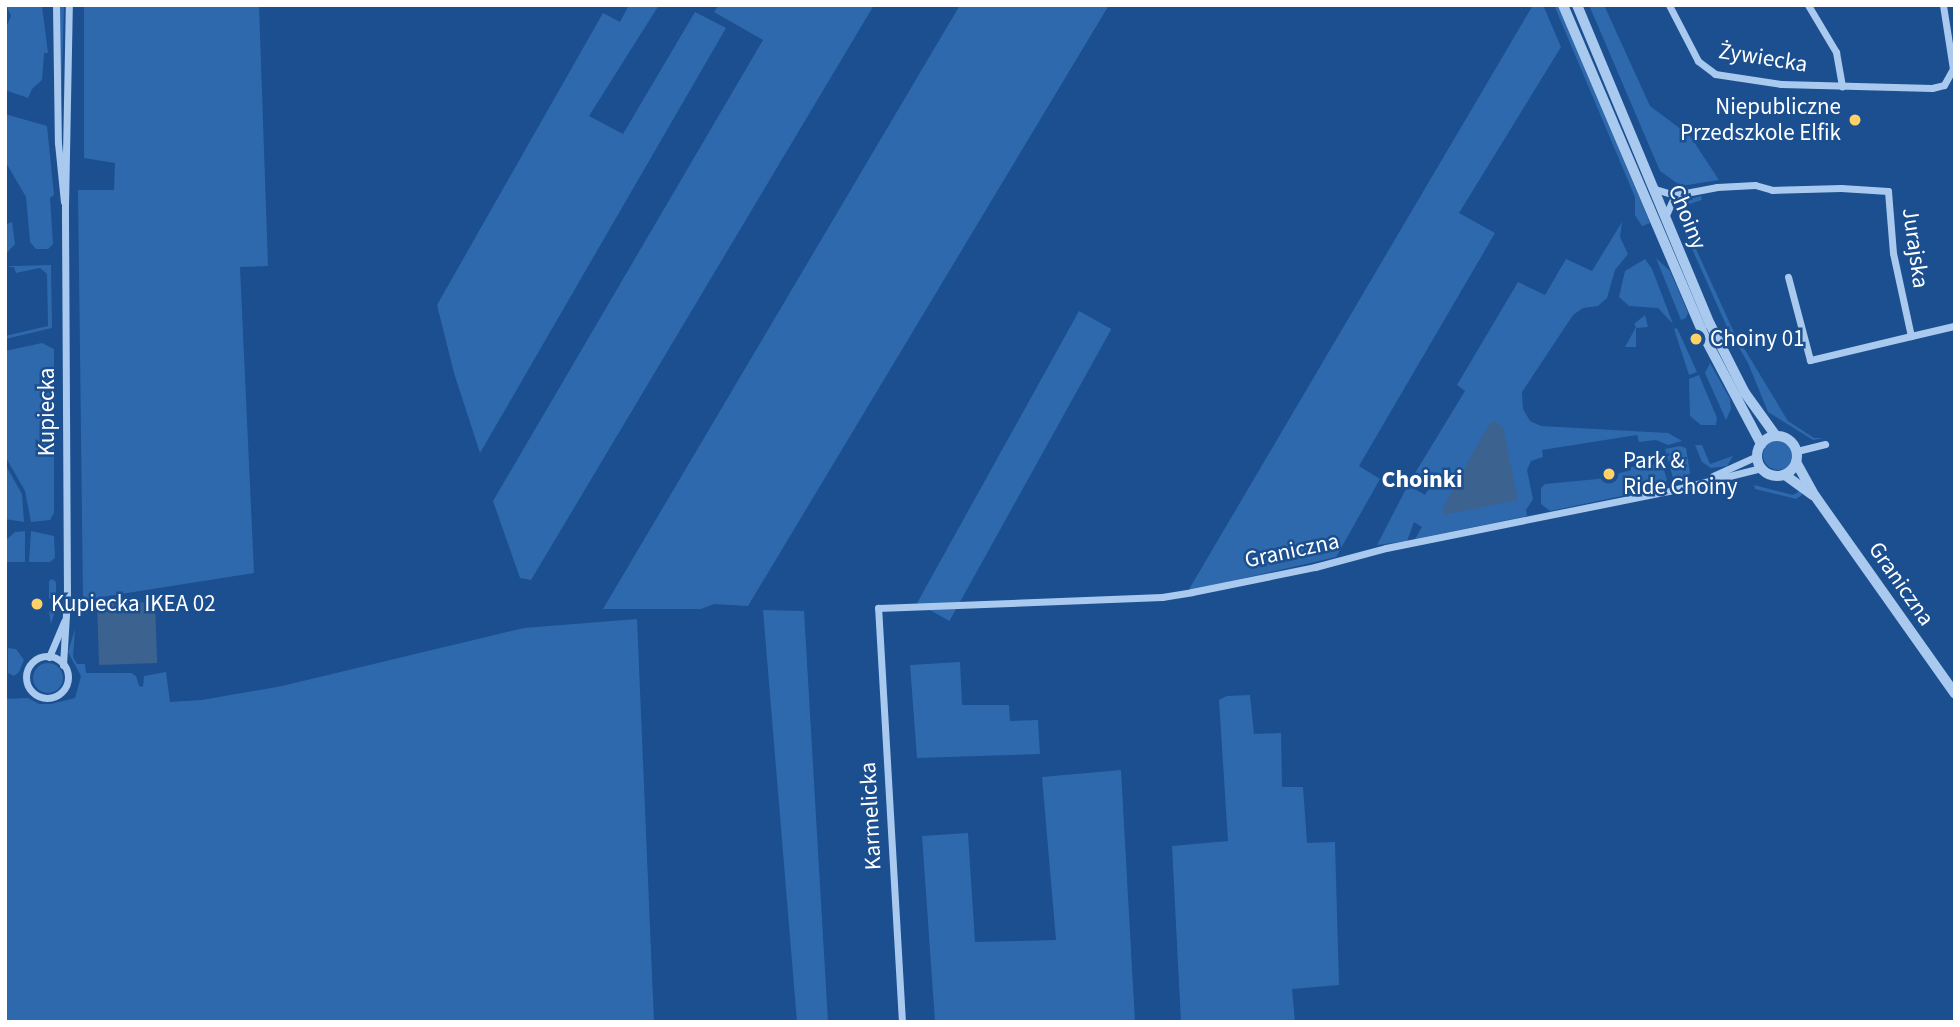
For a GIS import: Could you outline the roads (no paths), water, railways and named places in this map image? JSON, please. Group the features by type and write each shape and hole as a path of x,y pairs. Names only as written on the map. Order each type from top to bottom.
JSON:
{"street":[{"name":"Kupiecka","path":"56,5 58,143 65,206"},
{"name":"Kupiecka","path":"64,665 65,206 69,5"},
{"name":"Choiny","path":"1563,5 1709,347 1761,444"},
{"name":"Choiny","path":"1577,5 1721,349 1750,400 1776,436"},
{"name":"Żywiecka","path":"1669,5 1691,50 1708,71 1781,84 1939,87 1948,80 1954,70"},
{"path":"1808,5 1836,52 1842,86"},
{"path":"1943,5 1952,37 1954,70"},
{"path":"1945,14 1955,18"},
{"name":"Jurajska","path":"1655,189 1675,195 1717,187 1755,186 1772,190 1842,188 1888,191 1893,253 1911,336"},
{"path":"1666,215 1675,195"},
{"path":"1788,277 1810,360 1954,326"},
{"path":"1797,456 1790,440 1776,436 1761,444 1757,456 1761,468 1772,475 1785,475 1797,456 1825,444"},
{"name":"Graniczna","path":"1707,480 1757,456"},
{"name":"Graniczna","path":"1797,456 1815,496 1955,694"},
{"name":"Graniczna","path":"878,608 1182,594 1673,490 1761,468"},
{"name":"Graniczna","path":"1785,475 1815,496"},
{"name":"Karmelicka","path":"878,608 902,1022"},
{"name":"Kupiecka","path":"49,657 65,617"},
{"path":"49,657 64,665 68,675 65,689 53,697 39,697 28,685 27,672 35,661 49,657"}],"place":[{"name":"Niepubliczne Przedszkole Elfik","path":"1855,120"},
{"name":"Choiny 01","path":"1696,339"},
{"name":"Park & Ride Choiny","path":"1609,474"},
{"name":"Kupiecka IKEA 02","path":"37,604"}],"district":[{"name":"Choinki","path":"1422,480"}]}
